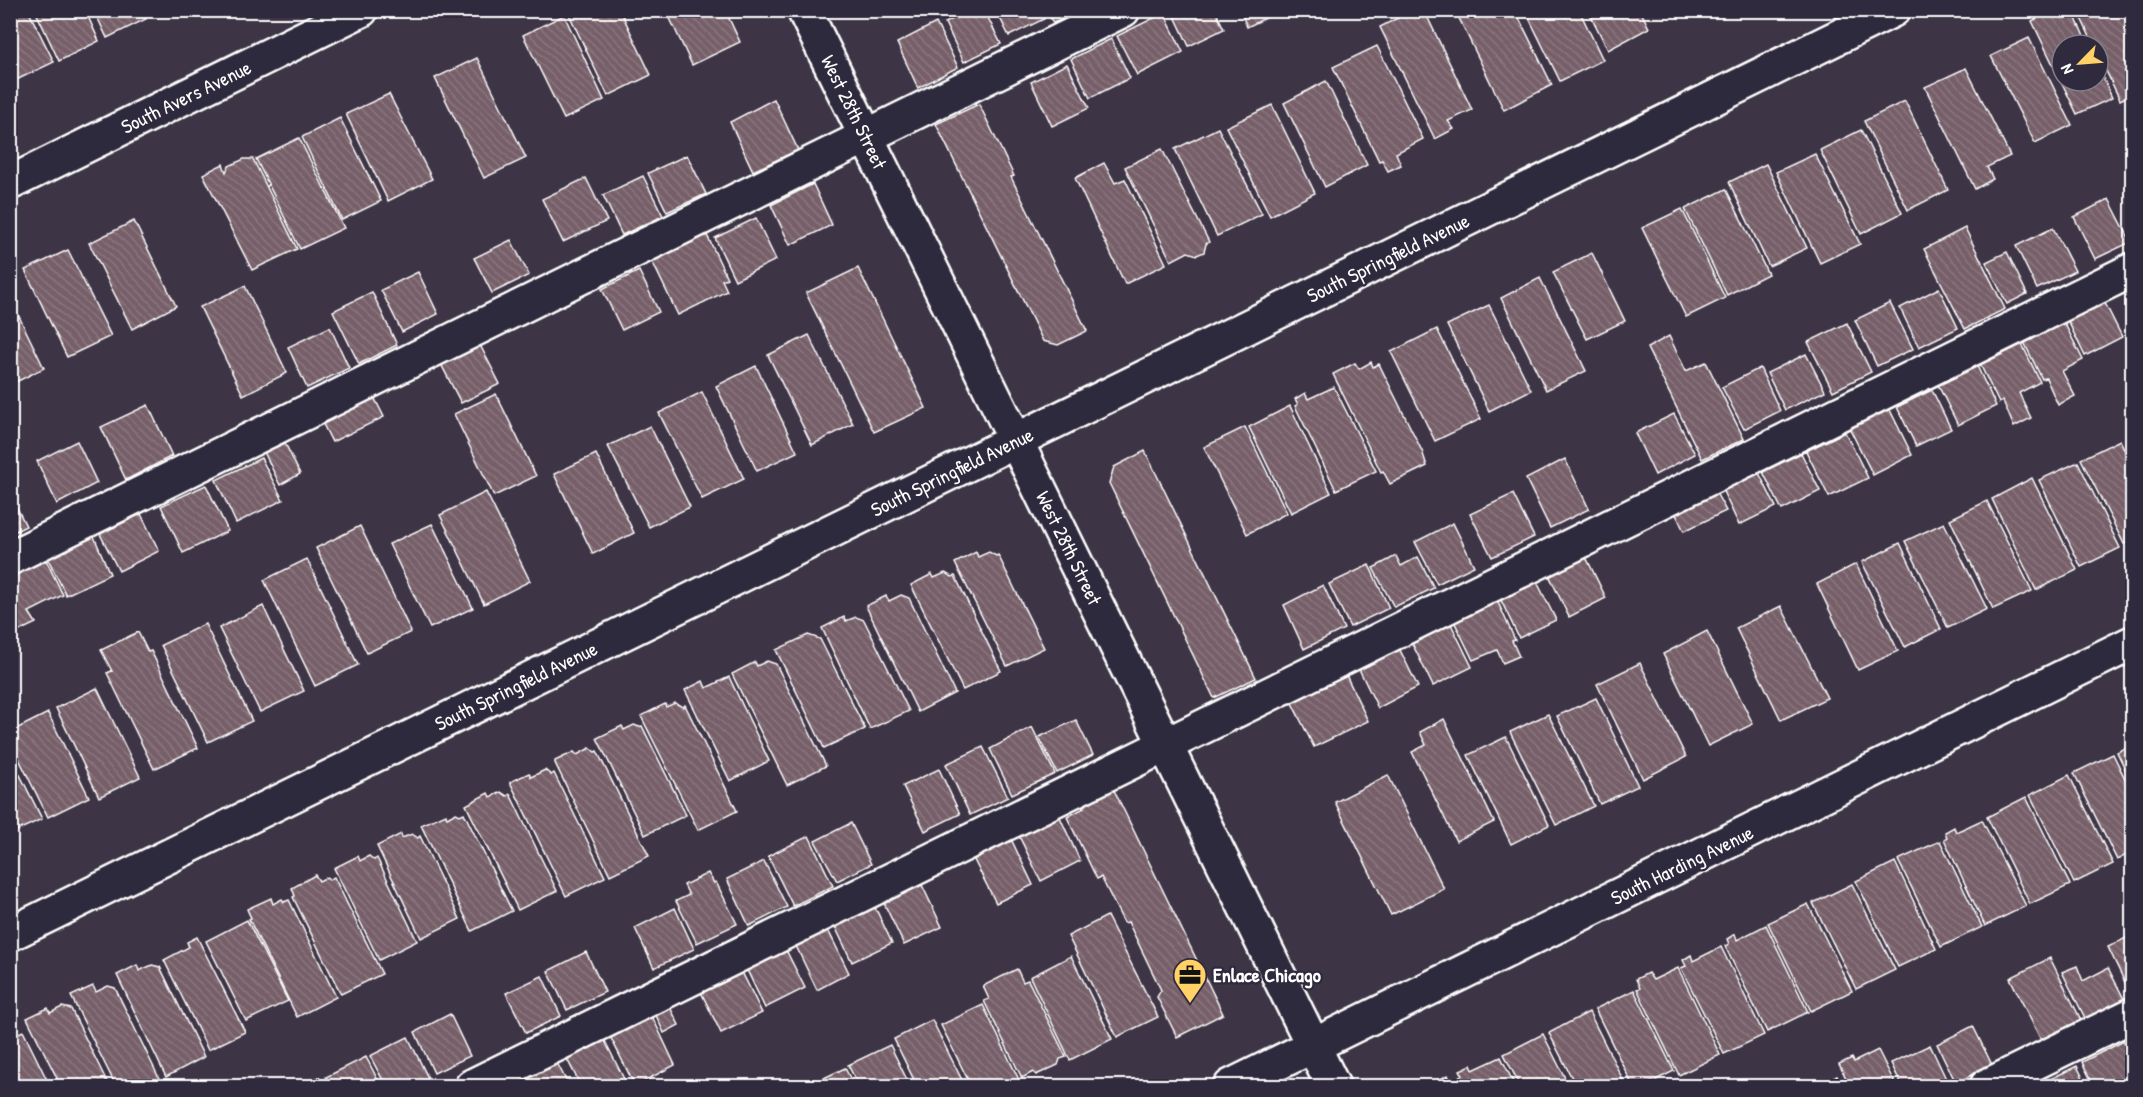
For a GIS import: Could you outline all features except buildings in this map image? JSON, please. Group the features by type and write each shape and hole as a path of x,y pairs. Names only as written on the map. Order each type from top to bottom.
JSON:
{"street":[{"name":"South Avers Avenue","path":"10,183 362,10"},
{"name":"West 28th Street","path":"804,10 1333,1086"},
{"path":"10,558 1124,10"},
{"name":"South Springfield Avenue","path":"10,934 1893,10"},
{"path":"472,1086 2133,270"},
{"name":"South Harding Avenue","path":"1231,1086 2133,644"},
{"path":"1987,1086 2133,1015"}],"place":[{"name":"Enlace Chicago","path":"1190,1004"}]}
